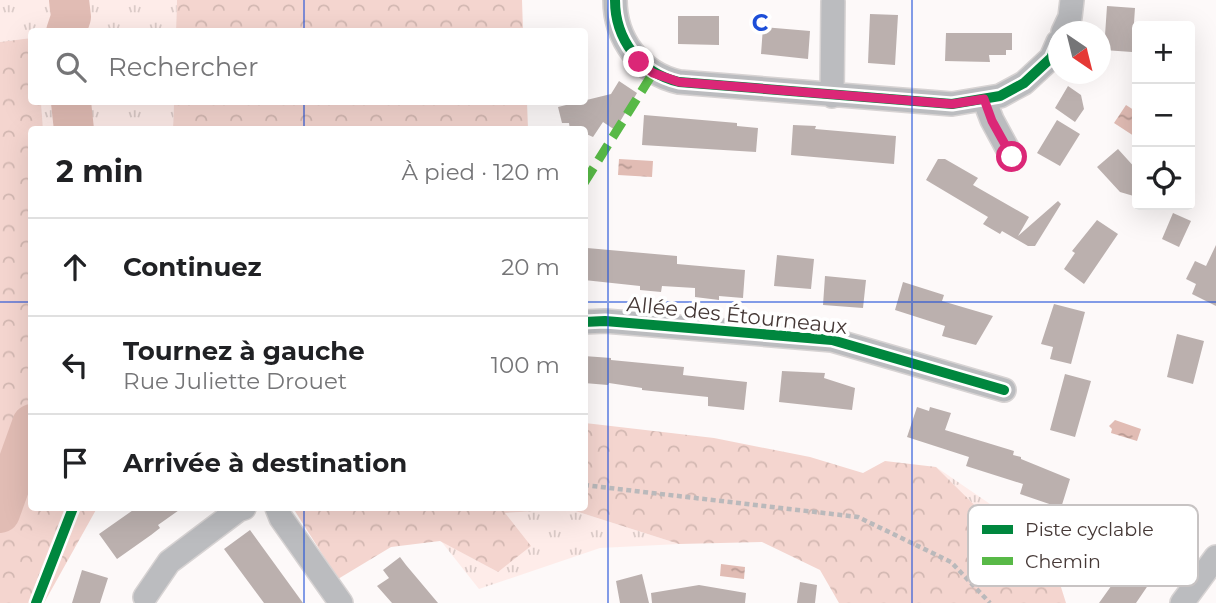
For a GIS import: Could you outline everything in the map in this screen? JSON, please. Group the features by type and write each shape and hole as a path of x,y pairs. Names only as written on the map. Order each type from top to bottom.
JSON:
{"street":[{"path":"615,0 615,17 628,46 639,62 665,79 832,96 952,104 1000,96 1024,83 1048,61"},
{"path":"1068,21 1072,0"},
{"path":"832,96 833,2"},
{"path":"984,99 992,121 1012,157"},
{"name":"Allée des Étourneaux","path":"588,323 605,321 832,340 1004,390"},
{"path":"145,597 169,562 237,511"},
{"path":"278,511 341,603"},
{"path":"1198,581 1216,557"},
{"path":"1182,603 1195,586"}],"path":[{"path":"588,485 859,517 950,562 968,580"},
{"path":"973,586 990,603"}],"green space":[{"path":"0,0 177,0 176,28 28,28 28,38 0,42"},
{"path":"177,0 522,0 523,28 176,28"},
{"path":"28,38 28,105 41,105 43,126 28,126 28,511 95,511 44,603 0,603 0,42"},
{"path":"41,105 174,105 173,126 43,126"},
{"path":"174,105 527,105 528,126 173,126"},
{"path":"588,423 714,438 810,457 863,473 885,461 936,467 974,505 968,505 968,586 1061,586 1066,603 839,603 820,570 762,542 679,544 575,511 588,511"},
{"path":"936,467 992,505 974,505"},
{"path":"295,511 537,511 505,513 531,546 498,572 440,541 391,547 338,579"},
{"path":"575,511 679,544 600,548 479,589 441,541 498,572 504,513"}],"water":[{"path":"1126,105 1132,109 1132,135 1114,123"},
{"path":"619,159 653,161 652,177 618,175"},
{"path":"1115,420 1141,429 1137,441 1111,433 1109,426"},
{"path":"721,564 745,567 744,579 720,576"}],"building":[{"path":"1107,6 1135,8 1132,21 1132,52 1111,50 1111,21 1106,21"},
{"path":"870,14 898,15 895,65 868,63"},
{"path":"678,16 719,16 719,45 678,44"},
{"path":"763,27 810,31 808,59 761,54"},
{"path":"946,33 1012,33 1012,50 1006,50 1006,55 989,55 990,62 945,61"},
{"path":"619,81 637,93 615,130 603,122 593,137 588,135 588,126 569,126 569,123 562,123 558,107 588,105 588,100 611,94"},
{"path":"1068,86 1081,95 1084,109 1075,122 1055,108"},
{"path":"644,115 737,123 737,126 758,128 756,152 642,145"},
{"path":"1057,120 1080,134 1060,166 1037,153"},
{"path":"793,125 896,136 894,164 791,155"},
{"path":"1118,149 1132,164 1132,196 1120,192 1097,167"},
{"path":"938,159 945,159 978,178 973,185 1029,217 1018,236 1058,201 1061,204 1035,246 1028,246 983,224 988,217 926,180"},
{"path":"1173,213 1191,221 1179,247 1162,239"},
{"path":"1097,220 1118,234 1084,284 1064,269 1075,253 1072,251"},
{"path":"1216,245 1216,306 1192,294 1196,284 1186,279 1195,261 1206,266"},
{"path":"588,248 677,256 677,264 745,270 743,298 719,296 719,300 695,297 695,288 662,286 661,292 640,290 640,286 588,280"},
{"path":"777,255 814,259 811,289 774,286"},
{"path":"825,276 866,280 863,308 823,305"},
{"path":"903,282 944,295 942,301 993,316 976,345 942,336 945,326 895,310"},
{"path":"1054,304 1085,312 1071,364 1050,359 1053,347 1041,344"},
{"path":"1177,334 1204,341 1193,384 1167,377"},
{"path":"588,356 684,367 683,375 747,382 744,410 708,406 708,397 642,390 609,383 588,383"},
{"path":"782,371 825,373 824,378 855,388 852,410 779,402"},
{"path":"1065,374 1091,381 1075,437 1050,430"},
{"path":"917,407 929,411 930,407 951,413 945,430 1014,451 1013,455 1021,459 1070,479 1062,505 1052,505 1020,494 1023,484 966,466 969,457 907,437"},
{"path":"132,511 178,511 158,525 160,528 117,559 99,534"},
{"path":"250,530 303,603 264,603 224,549"},
{"path":"400,557 438,603 392,603 377,586 389,578 383,570"},
{"path":"82,570 108,578 100,603 72,603"},
{"path":"642,574 649,603 620,603 616,581"},
{"path":"800,582 817,585 815,603 797,603"},
{"path":"699,585 746,593 745,603 652,603 651,593"},
{"path":"1111,586 1148,586 1136,603 1099,603"}],"waterway":[{"path":"67,28 71,17 69,0"},
{"path":"71,105 74,126"},
{"path":"0,513 28,435"}],"marked path":[{"path":"588,177 653,73"}],"cycle path":[{"path":"615,0 620,28 632,52 653,71 679,82 952,104 1000,96 1024,83 1048,61"},
{"path":"588,322 832,340 1004,390"},
{"path":"36,603 72,511"}],"route":[{"path":"639,62 665,79 679,82 952,104 984,99 992,121 1012,157"}]}
